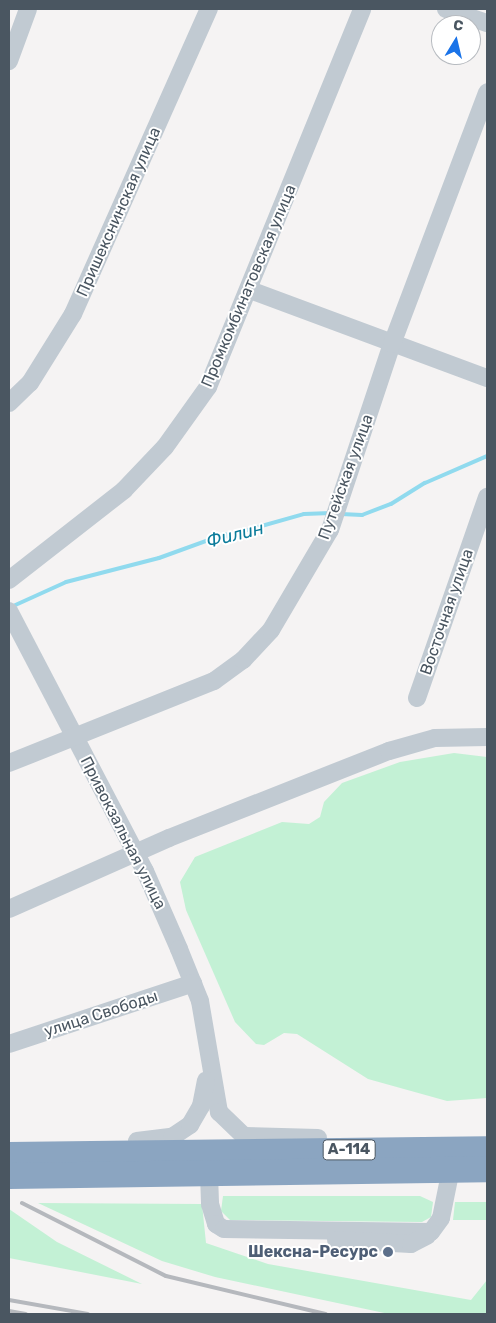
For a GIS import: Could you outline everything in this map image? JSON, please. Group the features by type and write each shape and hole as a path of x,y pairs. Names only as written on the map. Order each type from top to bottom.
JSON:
{"highway":[{"name":"А-114","path":"9,1154 487,1149"},
{"name":"А-114","path":"9,1176 487,1169"}],"street":[{"path":"9,61 28,9"},
{"name":"Пришекснинская улица","path":"9,403 30,383 73,314 209,9"},
{"name":"Промкомбинатовская улица","path":"9,580 102,511 165,447 208,386 250,290 362,9"},
{"path":"446,9 487,23"},
{"name":"Путейская улица","path":"9,763 74,739 214,681 243,660 271,630 330,530 392,344 487,92"},
{"path":"250,290 487,378"},
{"name":"Восточная улица","path":"417,698 487,497"},
{"name":"Привокзальная улица","path":"11,614 74,739 136,853 193,984 219,1112 244,1136 487,1141"},
{"path":"9,909 136,853 405,745 446,737 487,737"},
{"name":"улица Свободы","path":"9,1044 193,984"},
{"path":"9,1144 172,1137 198,1116 209,1057"},
{"path":"209,1174 210,1204 216,1224 231,1230 431,1232 441,1218 451,1169"}],"green space":[{"path":"454,753 487,757 487,1098 447,1101 368,1079 297,1034 284,1033 264,1045 256,1044 235,1022 186,910 180,882 195,857 282,822 309,824 320,817 324,802 342,783 400,762"},
{"path":"223,1196 420,1196 433,1202 431,1217 422,1222 230,1220 221,1211"},
{"path":"455,1202 487,1202 487,1220 453,1220"},
{"path":"38,1203 202,1204 206,1243 268,1264 471,1300 487,1280 487,1314 389,1314 215,1277 162,1261"},
{"path":"9,1209 57,1242 142,1284 9,1258"}],"waterway":[{"name":"Филин","path":"341,514 362,515 391,504 425,483 487,456"},
{"name":"Филин","path":"11,607 66,582 159,558 225,534 231,539 240,532 304,514 331,513"}],"railway":[{"path":"22,1203 166,1276 326,1314"},
{"path":"9,1300 88,1314"},
{"path":"9,1311 26,1314"}],"place":[{"name":"Шексна-Ресурс","path":"388,1252"}]}
